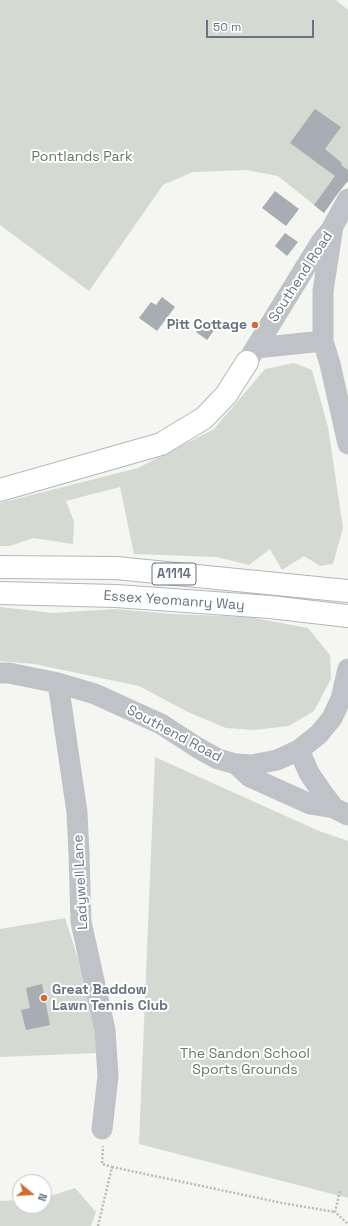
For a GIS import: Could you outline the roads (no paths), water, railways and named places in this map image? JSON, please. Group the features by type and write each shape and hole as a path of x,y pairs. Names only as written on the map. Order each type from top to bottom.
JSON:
{"main road":[{"path":"0,490 161,444 204,418 226,395 252,355"},
{"name":"Essex Yeomanry Way","path":"0,567 116,568 348,592"},
{"name":"Essex Yeomanry Way","path":"0,593 116,596 270,608 348,616"}],"street":[{"path":"348,199 333,226 323,291 323,341 330,364 348,444"},
{"name":"Southend Road","path":"252,355 321,242 333,226"},
{"name":"Southend Road","path":"252,355 323,341"},
{"name":"Southend Road","path":"0,673 9,673 58,682 95,694 161,724 218,759 236,764 252,765 277,760 299,750 319,734 332,718 341,699 348,668"},
{"name":"Ladywell Lane","path":"58,682 77,812 80,922 105,1030 108,1076 102,1129"},
{"path":"299,750 309,773 341,812"},
{"path":"236,764 250,777 310,804 341,812"}],"place":[{"name":"Pitt Cottage","path":"255,325"},
{"name":"Great Baddow Lawn Tennis Club","path":"44,998"}],"park label":[{"name":"Pontlands Park","path":"82,157"},
{"name":"The Sandon School Sports Grounds","path":"245,1062"}]}
